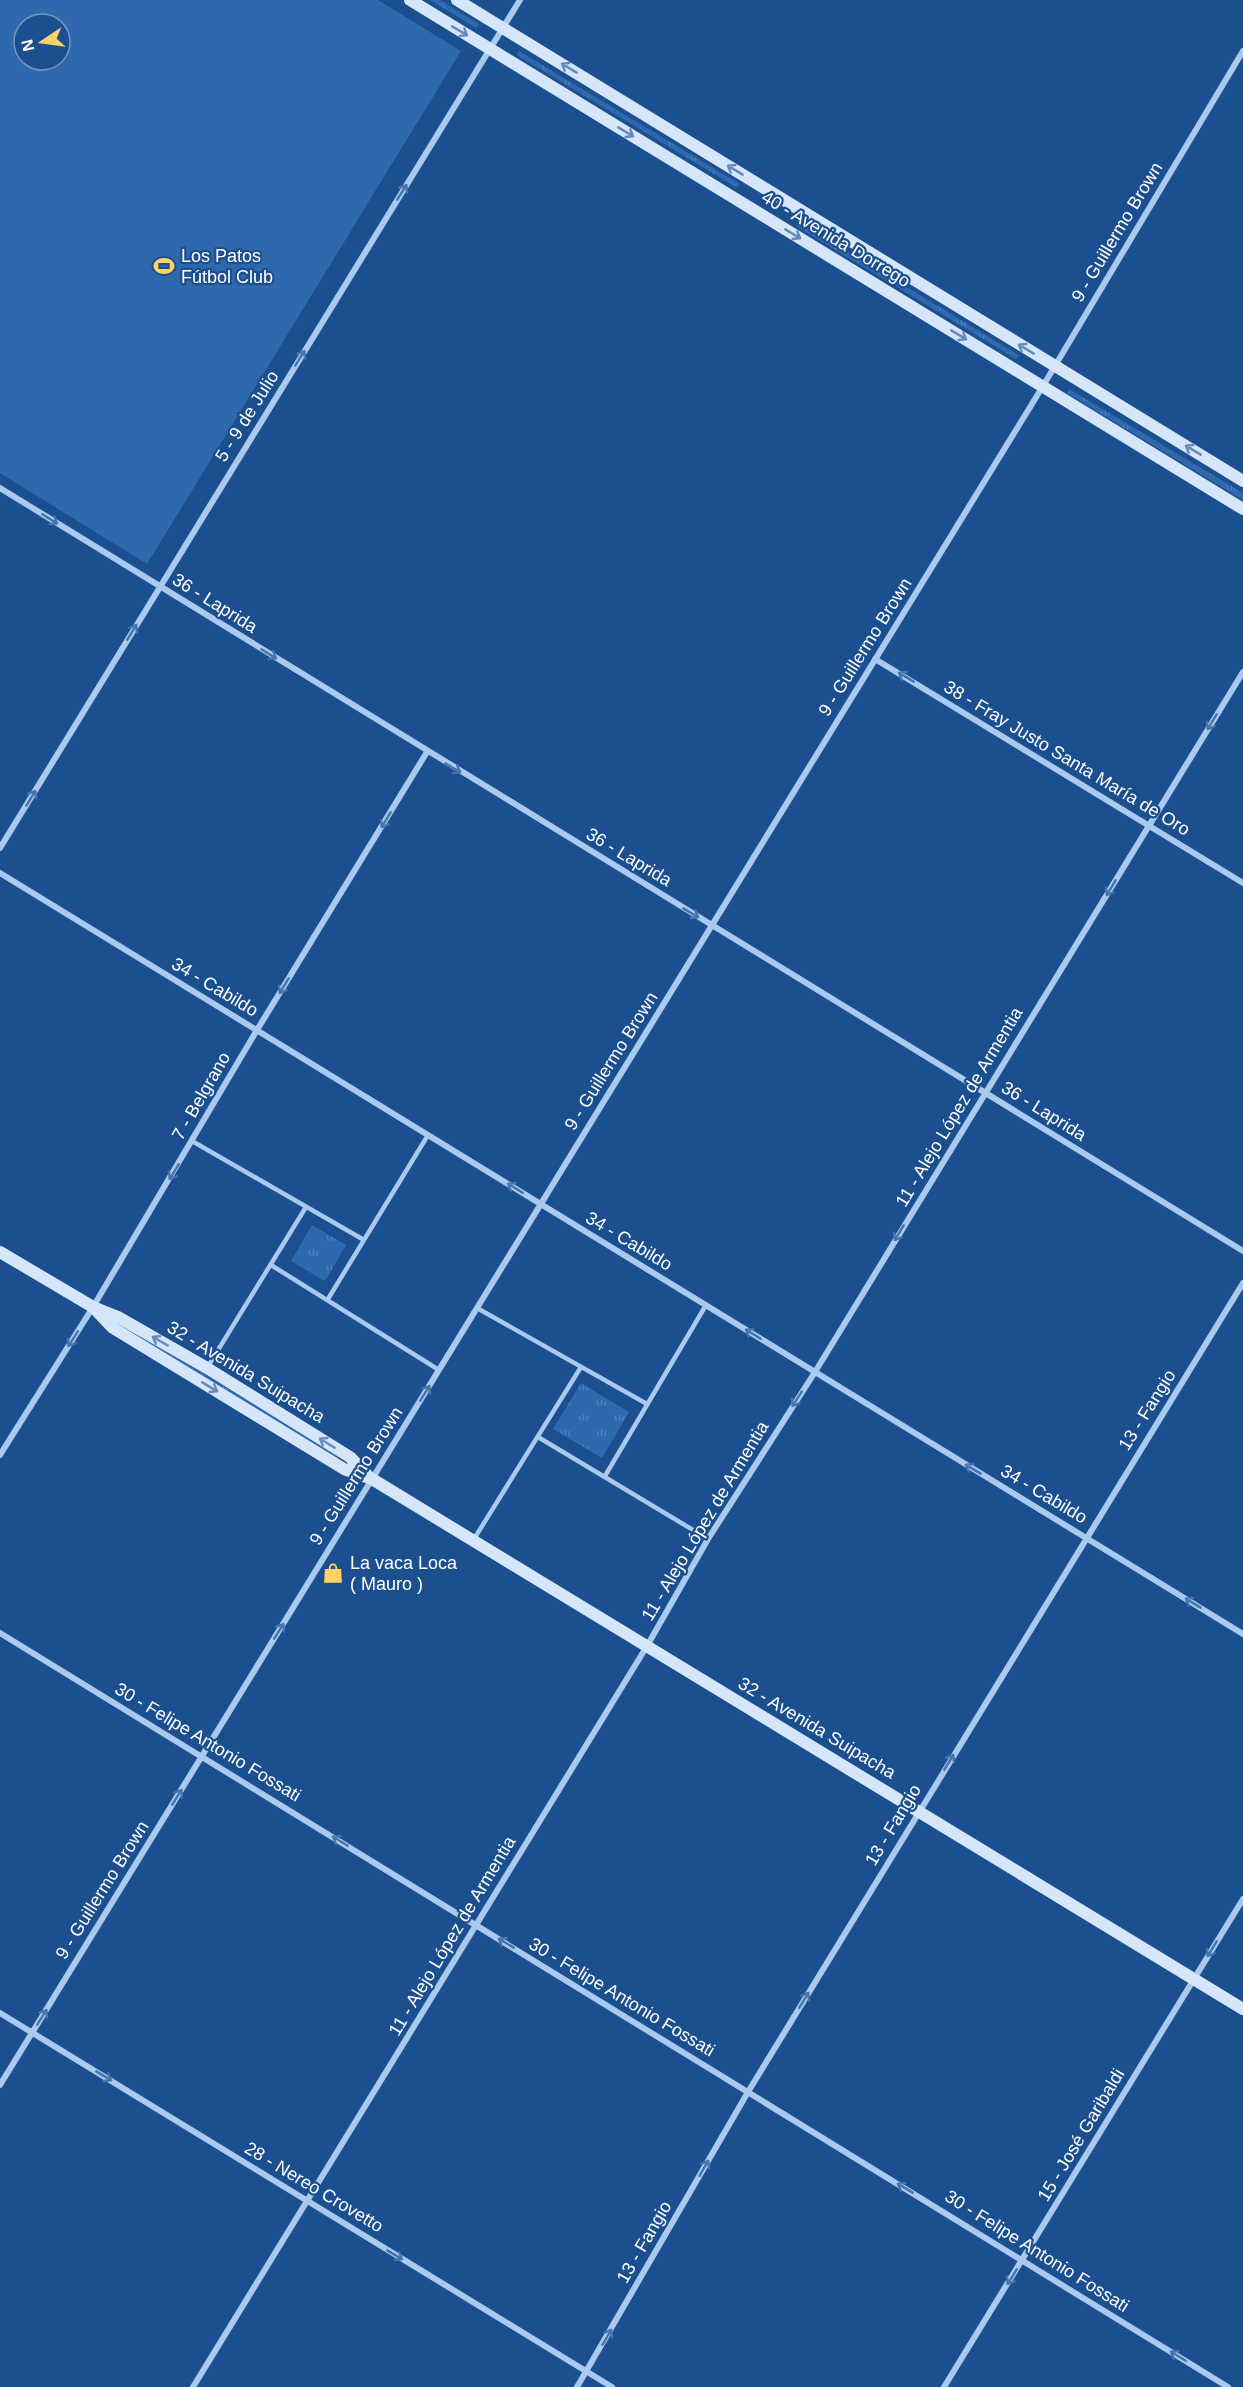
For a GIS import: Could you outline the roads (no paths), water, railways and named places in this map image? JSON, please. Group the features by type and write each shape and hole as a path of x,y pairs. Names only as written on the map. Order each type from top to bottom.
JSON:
{"street":[{"name":"40 - Avenida Dorrego","path":"410,0 1243,509"},
{"name":"40 - Avenida Dorrego","path":"457,0 1243,481"},
{"name":"5 - 9 de Julio","path":"0,848 517,2"},
{"name":"9 - Guillermo Brown","path":"0,2085 1043,386 1243,51"},
{"name":"36 - Laprida","path":"0,488 1243,1251"},
{"name":"38 - Fray Justo Santa María de Oro","path":"875,658 1243,883"},
{"name":"11 - Alejo López de Armentia","path":"193,2387 647,1646 708,1539 815,1372 1243,672"},
{"name":"7 - Belgrano","path":"0,1455 93,1307 257,1030 427,752"},
{"name":"34 - Cabildo","path":"0,873 1243,1634"},
{"name":"32 - Avenida Suipacha","path":"0,1252 93,1307 118,1317 207,1368 350,1457 372,1479"},
{"name":"13 - Fangio","path":"577,2387 748,2092 1243,1282"},
{"name":"32 - Avenida Suipacha","path":"93,1307 113,1328 344,1469 372,1479 1243,2009"},
{"name":"30 - Felipe Antonio Fossati","path":"0,1633 1023,2259 1228,2387"},
{"name":"15 - José Garibaldi","path":"944,2387 1243,1899"},
{"name":"28 - Nereo Crovetto","path":"0,2013 612,2387"}],"lane":[{"path":"328,1299 428,1135"},
{"path":"192,1141 364,1240"},
{"path":"207,1368 306,1207"},
{"path":"271,1265 439,1370"},
{"path":"605,1476 706,1305"},
{"path":"477,1308 647,1404"},
{"path":"473,1541 581,1367"},
{"path":"538,1437 708,1539"}],"place":[{"name":"Los Patos Fútbol Club","path":"164,266"},
{"name":"La vaca Loca ( Mauro )","path":"333,1573"}]}
